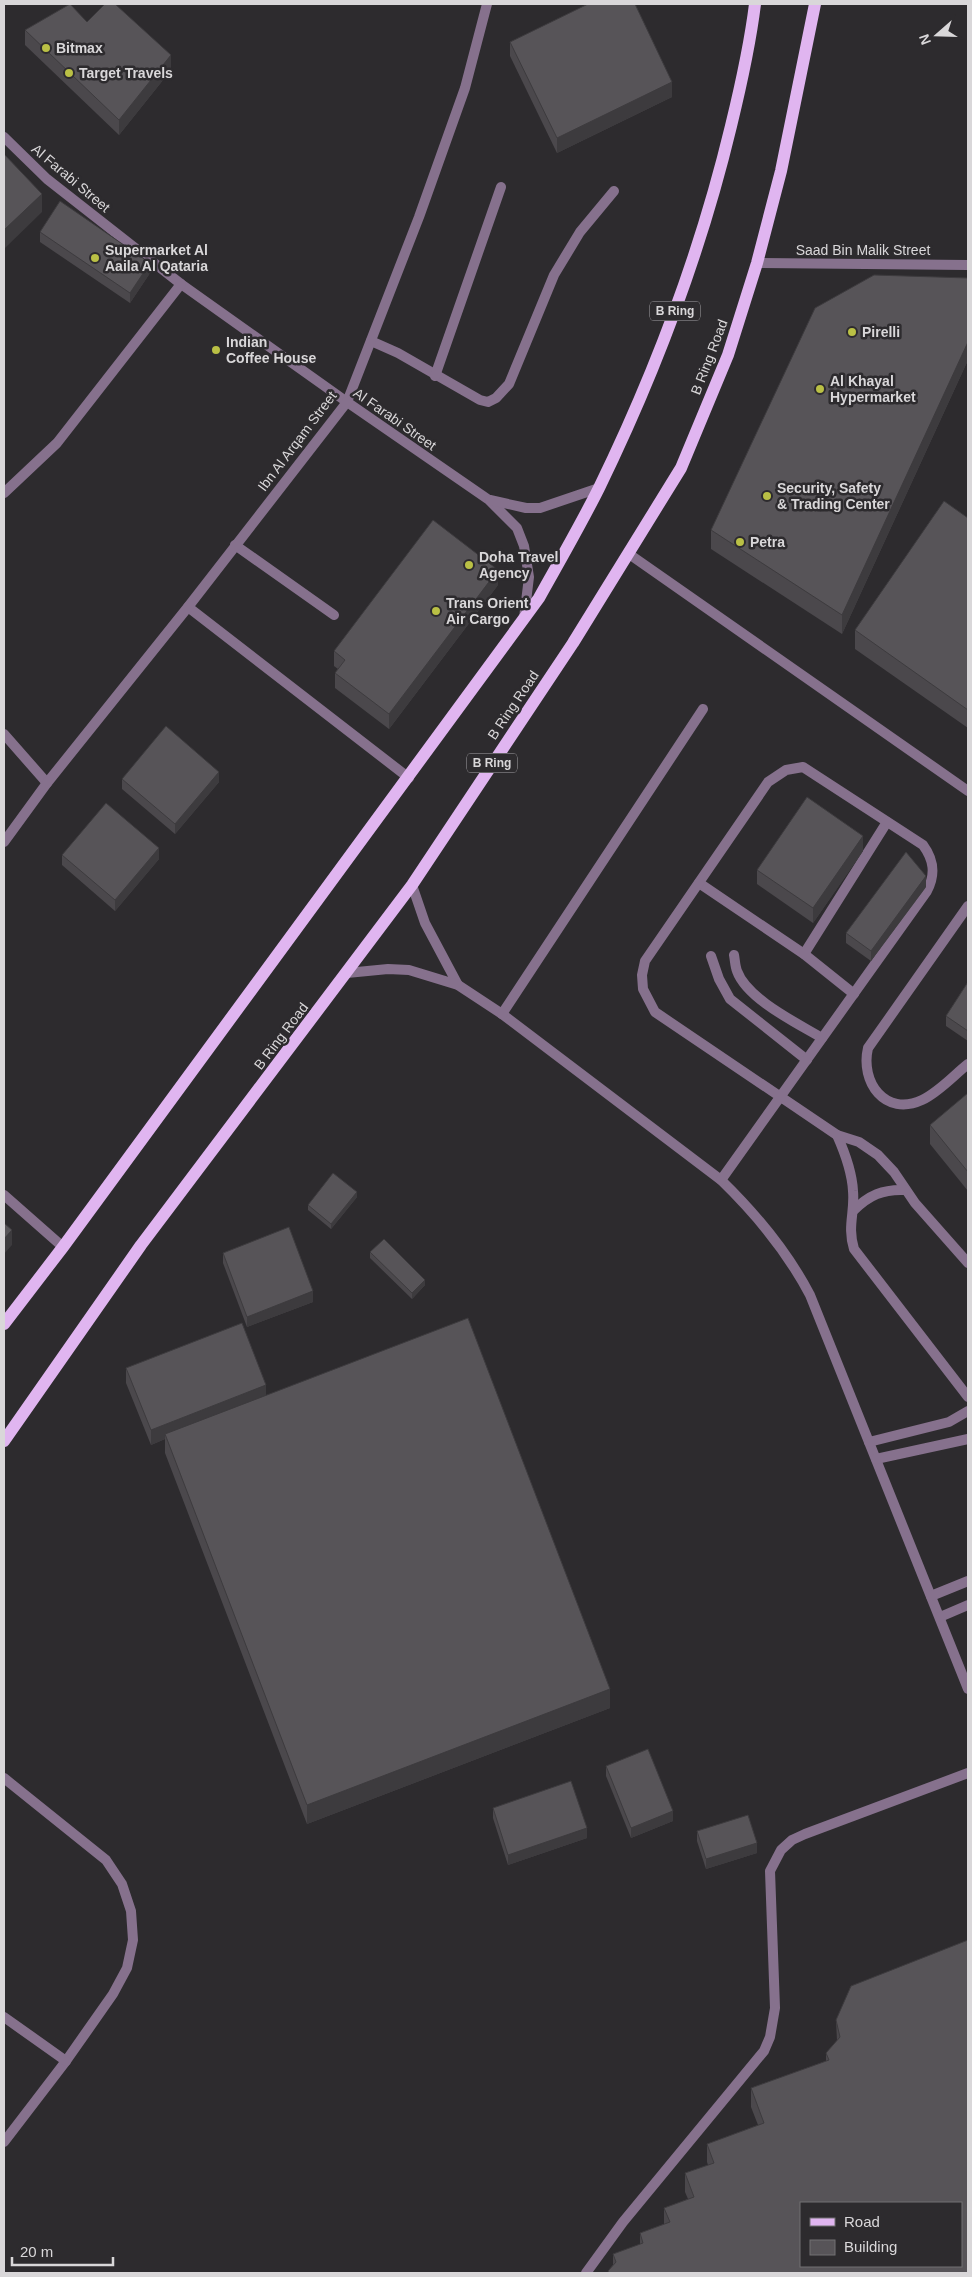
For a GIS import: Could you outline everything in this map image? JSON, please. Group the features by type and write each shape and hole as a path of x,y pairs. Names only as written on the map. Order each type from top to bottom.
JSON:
{"main road":[{"name":"B Ring","path":"4,1324 63,1247 523,624 539,598 599,488 657,357 690,270 722,165 751,41 755,4"},
{"name":"B Ring Road","path":"4,1441 141,1245 412,885 629,554 681,468 728,354 758,263 781,171 815,4"}],"street":[{"name":"Ibn Al Arqam Street","path":"4,842 47,783 188,607 347,402 465,88 487,4"},
{"name":"Al Farabi Street","path":"4,137 47,179 181,284 489,500 517,528 524,546 529,577 523,624"},
{"path":"435,376 501,187"},
{"path":"371,341 398,353 435,376 480,400 488,402 496,398 509,384 554,275 580,232 614,191"},
{"name":"Saad Bin Malik Street","path":"758,263 968,265"},
{"path":"4,492 57,443 181,284"},
{"name":"Al Farabi Street","path":"489,500 526,508 540,508 599,488"},
{"path":"235,545 334,615"},
{"path":"629,554 968,791"},
{"path":"188,607 409,778"},
{"path":"502,1014 703,709"},
{"path":"4,734 47,783"},
{"path":"721,1180 780,1096 927,891 934,874 930,854 923,845 803,767 786,770 768,782 645,961 642,975 644,990 648,1002 655,1012 780,1096 837,1135 859,1142 878,1155 894,1172 905,1190 968,1263"},
{"path":"804,954 887,822"},
{"path":"699,883 804,954 854,994"},
{"path":"412,885 428,929 458,985"},
{"path":"968,906 868,1048 865,1060 866,1072 878,1094 900,1104 924,1099 968,1064"},
{"path":"734,955 737,971 744,984 757,996 822,1038"},
{"path":"711,956 719,979 730,1000 807,1060"},
{"path":"347,973 388,969 409,970 458,985 502,1014 721,1180 747,1205 794,1264 810,1295 968,1689"},
{"path":"837,1135 850,1172 853,1191 853,1210 850,1223 854,1249 968,1397"},
{"path":"853,1210 876,1194 893,1190 905,1190"},
{"path":"4,1195 63,1247"},
{"path":"869,1442 949,1422 968,1411"},
{"path":"876,1460 968,1439"},
{"path":"931,1596 968,1580"},
{"path":"940,1617 968,1605"},
{"path":"586,2273 681,2150 755,2063 770,2037 775,2008 770,1871 781,1850 792,1840 805,1834 968,1774"},
{"path":"4,1778 106,1860 122,1884 131,1911 133,1940 127,1968 113,1994 66,2062 4,2142"},
{"path":"4,2017 66,2062"}],"building":[{"path":"70,4 87,22 105,4 115,4 171,55 119,120 25,30"},
{"path":"588,4 635,4 672,82 557,138 510,42"},
{"path":"4,154 42,194 4,230"},
{"name":"Supermarket Al Aaila Al Qataria","path":"60,201 150,263 130,293 40,232"},
{"path":"874,275 968,278 968,342 842,615 711,530 815,308"},
{"path":"944,501 968,518 968,710 855,630"},
{"path":"433,520 498,570 389,714 335,673 345,660 334,651"},
{"path":"166,726 219,772 175,824 122,779"},
{"path":"807,797 863,836 813,908 757,870"},
{"path":"106,803 159,848 115,900 62,855"},
{"path":"906,852 926,876 871,951 846,933"},
{"path":"968,982 968,1031 946,1016"},
{"path":"968,1093 968,1172 930,1125"},
{"path":"333,1173 357,1192 331,1224 308,1205"},
{"path":"4,1223 12,1230 4,1239"},
{"path":"289,1227 313,1291 247,1317 223,1253"},
{"path":"384,1239 425,1280 412,1293 370,1252"},
{"path":"468,1318 610,1689 307,1805 165,1434"},
{"path":"242,1323 266,1385 151,1430 126,1368"},
{"path":"648,1749 673,1811 631,1828 606,1766"},
{"path":"571,1781 587,1828 508,1855 493,1808"},
{"path":"748,1815 757,1843 706,1859 697,1831"},
{"path":"968,1940 968,2273 609,2273 608,2271 616,2262 613,2254 643,2243 640,2233 670,2222 664,2208 694,2197 685,2173 714,2163 707,2144 764,2123 751,2088 829,2060 826,2053 840,2037 836,2020 851,1986"}],"place":[{"name":"Bitmax","path":"46,48"},
{"name":"Target Travels","path":"69,73"},
{"name":"Supermarket Al Aaila Al Qataria","path":"95,258"},
{"name":"Pirelli","path":"852,332"},
{"name":"Indian Coffee House","path":"216,350"},
{"name":"Al Khayal Hypermarket","path":"820,389"},
{"name":"Security, Safety & Trading Center","path":"767,496"},
{"name":"Petra","path":"740,542"},
{"name":"Doha Travel Agency","path":"469,565"},
{"name":"Trans Orient Air Cargo","path":"436,611"}]}
